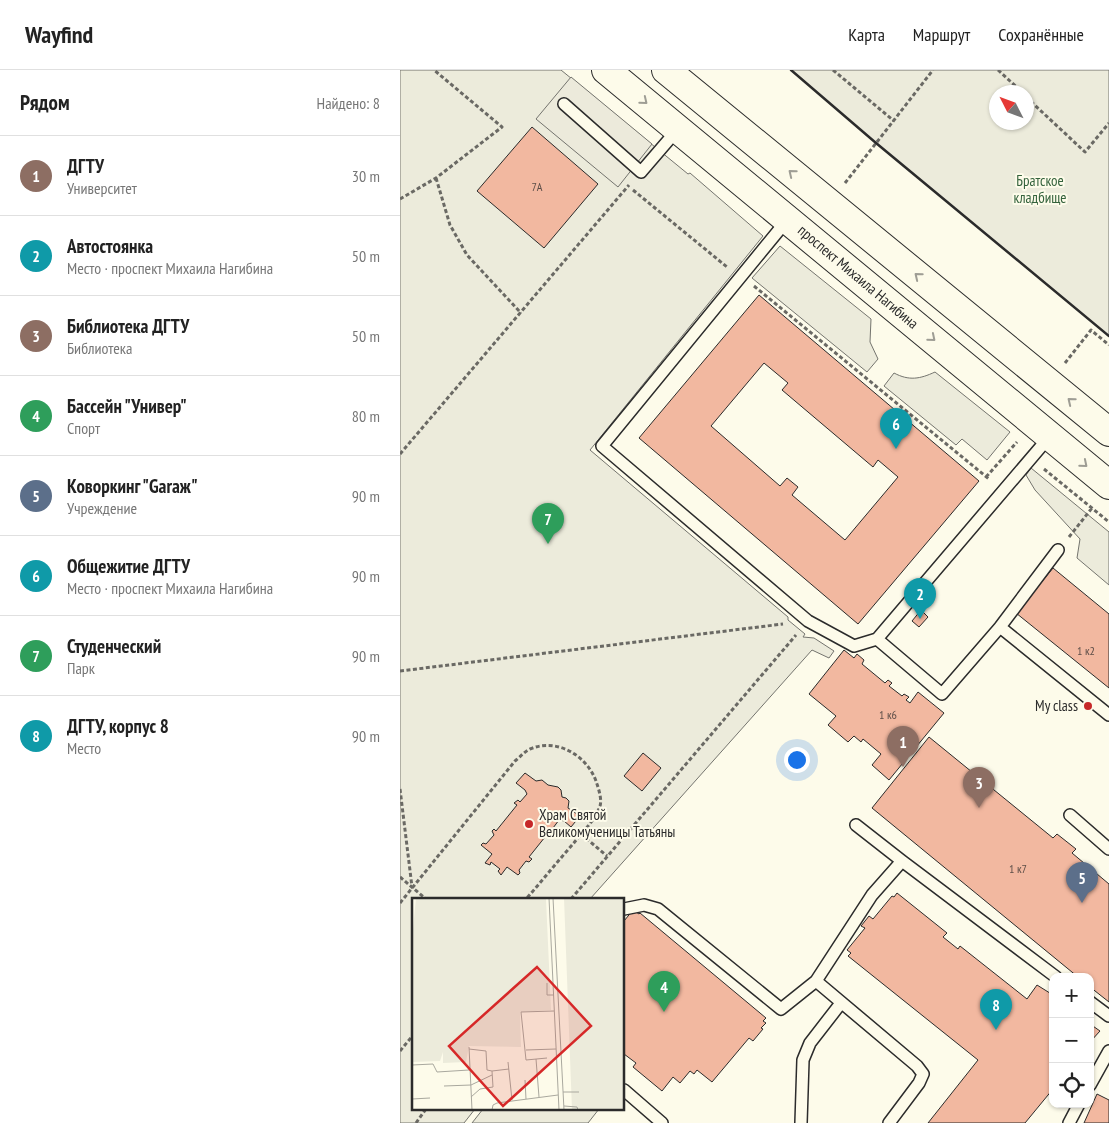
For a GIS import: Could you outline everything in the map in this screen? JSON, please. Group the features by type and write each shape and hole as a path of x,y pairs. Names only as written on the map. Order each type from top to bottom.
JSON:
{"main road":[{"name":"проспект Михаила Нагибина","path":"606,70 1109,485"},
{"path":"666,70 1109,432"}],"lane":[{"path":"564,104 641,172 678,129"},
{"path":"788,219 602,446 808,621 854,646 877,640 1050,436"},
{"path":"877,640 942,694 1000,627 1058,550"},
{"path":"1000,627 1109,715"},
{"path":"1070,815 1109,849"},
{"path":"856,825 1051,973"},
{"path":"625,909 644,905 658,909 781,1009 816,981 872,895 902,861"},
{"path":"816,981 917,1066 923,1074 919,1083 889,1123"},
{"path":"801,1123 804,1060 810,1043 842,1003"},
{"path":"1094,1005 1109,1016"},
{"path":"1094,1078 1109,1052"},
{"path":"625,1091 662,1123"},
{"path":"1069,1123 1077,1108"}],"path":[{"path":"400,199 436,178 502,127 434,70"},
{"path":"833,70 894,121"},
{"path":"829,204 934,70"},
{"path":"998,70 1014,85"},
{"path":"1034,105 1084,152 1109,123"},
{"path":"400,454 641,172"},
{"path":"436,178 450,225 467,255 521,314"},
{"path":"629,186 1003,491"},
{"path":"986,477 1018,440"},
{"path":"1014,445 1109,522"},
{"path":"1058,550 1092,508"},
{"path":"400,671 808,621"},
{"path":"572,898 808,621"},
{"path":"400,903 512,765 525,752 535,748 555,747 573,752 584,761 594,777 600,792 600,806 591,822 527,898"},
{"path":"400,789 412,888"},
{"path":"581,834 607,856"},
{"path":"400,877 425,898"},
{"path":"400,1051 412,1036"},
{"path":"416,1123 425,1110"}],"green space":[{"path":"400,70 561,70 688,174 690,173 763,236 590,450 788,617 788,620 805,634 803,637 814,638 834,651 829,658 812,650 591,898 412,898 412,1110 474,1110 464,1123 400,1123"},
{"name":"Братское кладбище","path":"791,70 1109,70 1109,336 876,143"},
{"path":"780,246 871,319 870,342 878,359 867,372 752,278"},
{"path":"935,372 1010,432 987,460 962,439 956,445 884,386 894,373 914,378"},
{"path":"1031,468 1109,532 1109,585 1077,558 1080,539 1035,490 1026,475"},
{"path":"482,1110 598,1110 588,1123 472,1123"}],"shaded area":[{"path":"571,77 652,144 618,187 536,119"}],"building":[{"path":"532,127 598,184 544,248 477,191"},
{"path":"759,295 979,481 858,624 639,438","holes":["764,363 788,383 782,390 873,467 878,460 898,477 845,540 792,495 798,487 787,478 780,486 711,426"]},
{"path":"1053,568 1109,614 1109,688 1016,613"},
{"path":"921,610 928,617 919,627 912,621"},
{"path":"844,650 854,658 857,654 864,660 862,664 885,683 888,680 892,683 889,686 902,696 904,694 909,697 906,700 910,703 918,692 944,713 889,780 872,765 881,754 863,739 861,742 854,736 848,742 828,725 836,716 809,694"},
{"path":"929,737 1053,838 1057,834 1076,849 1072,853 1109,884 1109,1002 1094,990 1094,973 1073,973 872,808"},
{"path":"643,753 661,768 642,791 624,776"},
{"name":"Храм Святой Великомученицы Татьяны","path":"525,773 536,781 542,780 548,785 558,787 561,790 562,797 569,801 568,808 580,816 571,827 564,821 559,820 553,828 555,832 553,834 549,832 529,857 532,859 529,862 526,861 519,870 520,873 518,875 507,867 501,875 498,871 500,869 491,862 490,865 485,863 492,854 481,845 483,843 486,844 494,835 492,831 494,829 496,831 517,805 514,803 518,800 520,802 527,794 516,783"},
{"path":"897,893 947,933 943,937 958,949 960,946 1027,999 1037,985 1049,992 1049,1094 1025,1123 928,1123 978,1060 848,956 851,953 847,950 865,928 861,926 869,916 873,919 892,896 894,897"},
{"path":"633,910 640,913 766,1018 763,1021 766,1023 761,1028 763,1029 753,1041 749,1038 712,1082 697,1070 694,1074 690,1071 680,1083 673,1077 662,1091 633,1067 636,1063 625,1055 625,920"},
{"path":"1094,1027 1100,1031 1094,1038"},
{"path":"1097,1094 1109,1100 1109,1123 1084,1123 1091,1108 1094,1108 1094,1101"}],"wall":[{"path":"791,70 1109,336"}],"place":[{"name":"Общежитие ДГТУ","path":"896,449"},
{"name":"Студенческий","path":"548,544"},
{"name":"Автостоянка","path":"920,619"},
{"name":"My class","path":"1088,706"},
{"name":"ДГТУ","path":"903,767"},
{"name":"Библиотека ДГТУ","path":"979,808"},
{"name":"Храм Святой Великомученицы Татьяны","path":"529,824"},
{"name":"Коворкинг \"Gаraж\"","path":"1082,903"},
{"name":"Бассейн \"Универ\"","path":"664,1012"},
{"name":"ДГТУ, корпус 8","path":"996,1030"}]}
